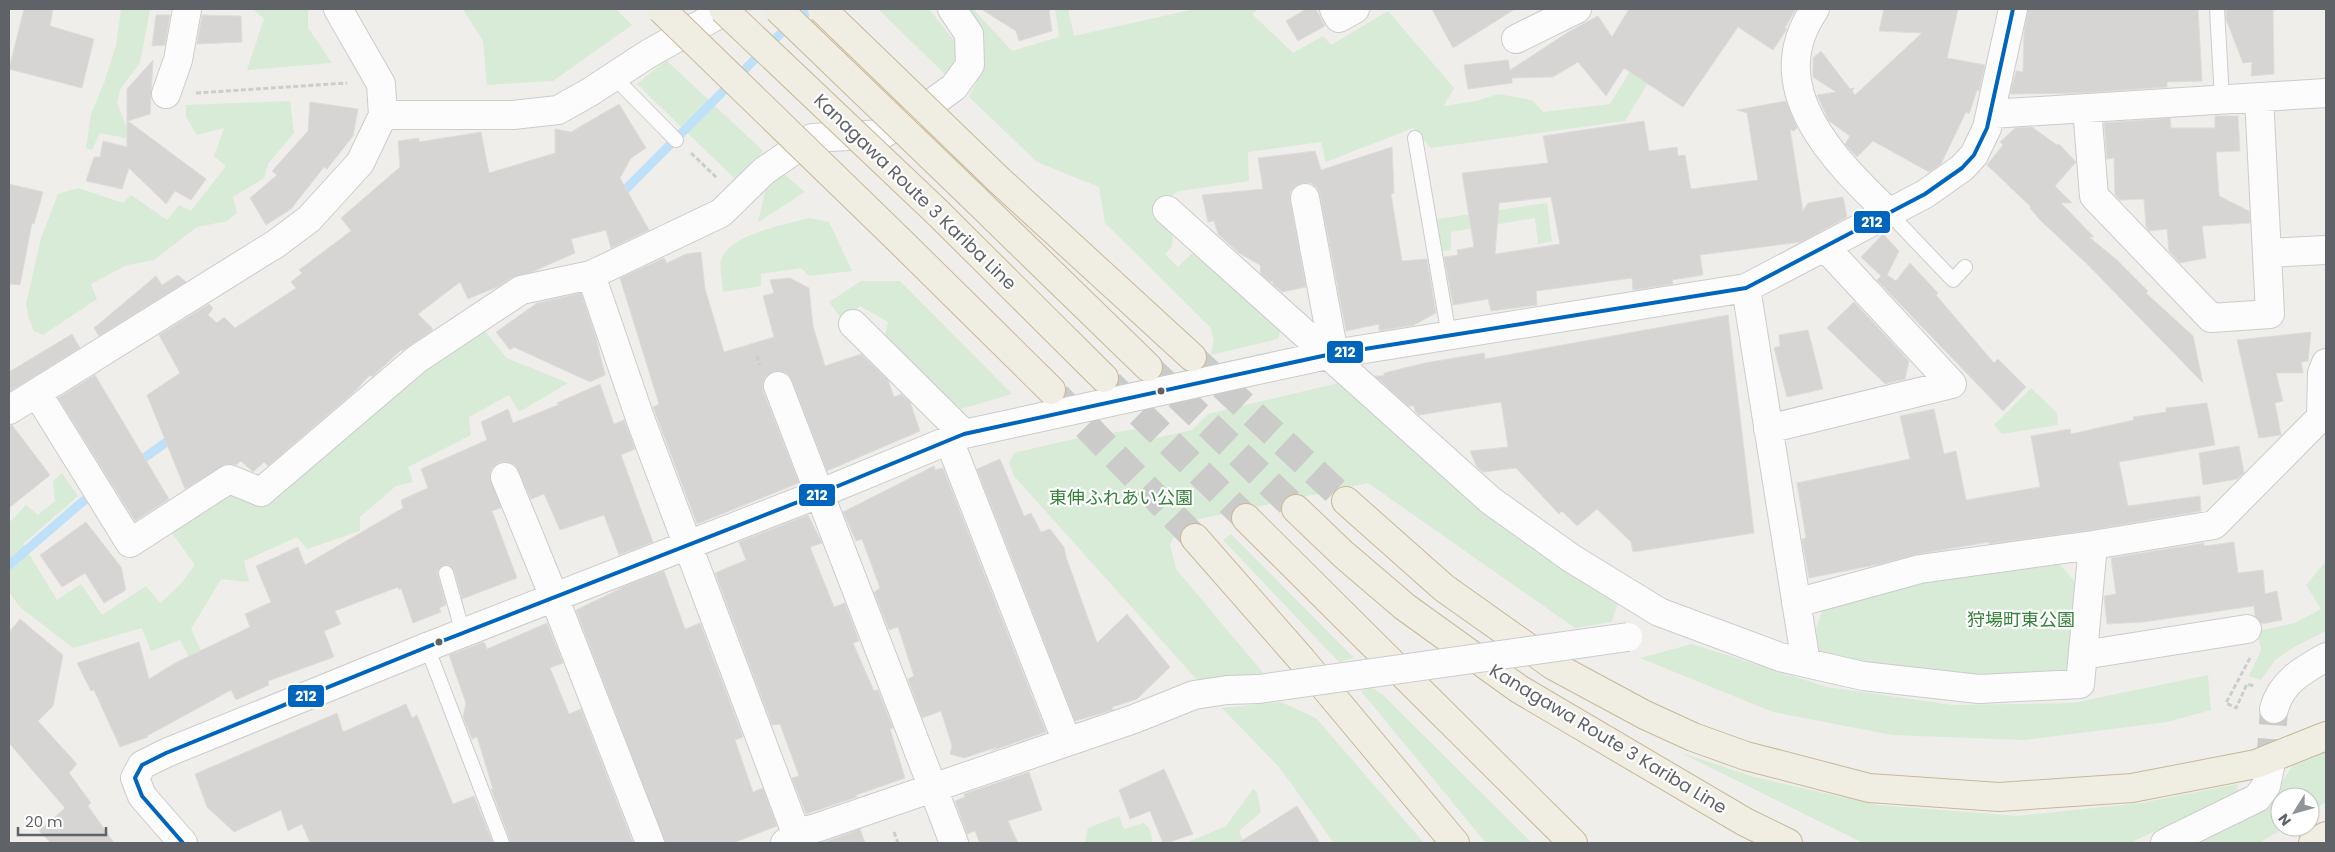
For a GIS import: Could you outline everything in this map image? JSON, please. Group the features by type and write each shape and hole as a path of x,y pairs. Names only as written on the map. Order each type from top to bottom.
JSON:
{"highway":[{"path":"661,9 1051,390"},
{"name":"Kanagawa Route 3 Kariba Line","path":"724,9 937,212 1104,378"},
{"name":"Kanagawa Route 3 Kariba Line","path":"778,9 1148,367"},
{"path":"822,9 999,180 1192,357"},
{"path":"1346,501 1444,588 1554,666 1645,715 1693,737 1746,756 1869,788 1999,798 2132,788 2256,764 2326,736"},
{"name":"Kanagawa Route 3 Kariba Line","path":"1296,509 1405,607 1518,689 1746,822 1788,843"},
{"path":"1246,518 1573,843"},
{"path":"1195,538 1302,660 1455,843"},
{"path":"2313,843 2326,836"}],"street":[{"path":"177,94 178,60 186,9"},
{"path":"9,410 238,269 309,219 360,163 383,115 381,84 338,9"},
{"path":"383,115 513,115 558,110 590,92 612,75 728,9"},
{"path":"37,393 130,543 229,479 261,492 417,359 521,290 591,275 721,213 729,190 764,171 812,138 883,134 954,87 970,65 970,50 969,34 952,9"},
{"path":"1334,9 1339,18 1355,9"},
{"path":"1516,39 1577,9"},
{"path":"1815,9 1806,21 1797,56 1797,84 1810,121 1829,150 1844,168 1890,212"},
{"path":"183,843 142,796 135,778 142,765 166,753 427,647 821,493 957,437 1331,355 1746,288 1925,194 1962,168 1974,155 1987,128 2013,9"},
{"path":"1991,114 2326,93"},
{"path":"2086,108 2094,196 2211,318 2270,314 2259,97"},
{"path":"1305,198 1331,355"},
{"path":"1167,210 1331,355 1490,500 1571,558 1659,612 1780,657 1862,676 1979,689 2080,684 2093,545"},
{"path":"1768,429 1952,384 1825,246"},
{"path":"2267,253 2326,250"},
{"path":"591,275 640,421 797,838 933,788 1134,719 1194,694 1226,690 1259,690 1628,637 1659,612"},
{"path":"1746,288 1806,663"},
{"path":"853,324 957,437 1067,742"},
{"path":"1796,603 1920,569 2093,545 2214,525 2324,421 2322,373 2326,363"},
{"path":"778,386 821,493 954,843"},
{"path":"505,477 650,843"},
{"path":"2082,655 2247,629"},
{"path":"2274,709 2277,696 2288,682 2306,668 2326,657"},
{"path":"2165,843 2257,798 2266,786 2270,767"}],"lane":[{"path":"2217,9 2222,99"},
{"path":"612,75 676,140"},
{"path":"1415,138 1449,336"},
{"path":"1890,212 1953,280 1965,267"},
{"path":"446,573 464,633"},
{"path":"427,647 502,843"}],"path":[{"path":"177,94 354,82"},
{"path":"676,140 729,190"},
{"path":"2236,708 2226,703 2250,657"}],"green space":[{"path":"121,9 150,9 140,63 121,88 117,102 126,126 133,129 130,139 100,133 92,150 86,148 91,114 104,83 116,46"},
{"path":"253,9 308,9 308,28 332,63 247,70 264,19"},
{"path":"463,9 616,9 632,25 553,81 487,85 483,41"},
{"path":"878,9 929,9 957,44 958,64 949,78"},
{"path":"957,9 973,9 1012,51 1059,37 1055,9 1068,9 1074,36 1195,9 1258,9 1252,14 1293,53 1323,36 1331,45 1388,11 1454,88 1444,106 1476,101 1498,94 1532,100 1543,112 1610,104 1668,9 1693,9 1625,121 1431,148 1413,128 1326,162 1321,142 1248,152 1249,181 1179,191 1151,208 1173,232 1172,246 1165,254 1178,267 1193,252 1202,258 1280,331 1278,339 1211,355 1214,340 1210,327 1105,223 1099,187 1037,162 969,97 981,71 982,50 980,41 974,31"},
{"path":"666,60 763,151 737,181 637,84"},
{"path":"290,101 294,133 268,164 264,178 233,197 237,213 227,221 197,227 154,260 127,265 91,284 97,299 43,335 34,331 26,304 41,238 58,194 78,188 123,203 131,195 167,220 179,205 191,211 226,166 214,156 224,128 197,135 186,117 186,105"},
{"path":"779,170 805,192 758,222 767,184"},
{"path":"1547,203 1552,241 1538,244 1535,218 1451,232 1451,250 1442,251 1437,219"},
{"path":"809,218 829,222 852,271 809,276 801,268 761,274 761,286 723,292 721,261 734,244 759,232"},
{"path":"861,281 900,281 1012,394 961,409 884,340 888,322 860,306 843,321 829,302"},
{"path":"482,328 507,358 568,383 519,412 509,395 469,417 471,435 408,467 413,482 396,486 360,517 360,531 307,549 297,537 244,561 249,582 221,579 191,629 221,694 210,699 180,640 151,651 142,628 73,648 20,607 9,592 9,523 26,505 38,515 55,501 53,481 62,473 78,496 23,544 57,600 81,584 102,615 146,586 160,603 179,586 195,565 169,529 228,488 262,502 422,365"},
{"name":"東伸ふれあい公園","path":"1343,382 1526,542 1618,603 1612,622 1575,628 1368,483 1190,521 1174,537 1170,544 1176,569 1265,675 1198,681 1014,476 1009,463 1014,453 1082,437 1137,429 1156,438 1192,430 1208,414"},
{"path":"2031,388 2057,413 2058,425 2002,434 1994,425"},
{"path":"1231,534 1354,658 1339,662 1223,540"},
{"name":"狩場町東公園","path":"2053,557 2075,582 2081,609 2070,675 1977,680 1879,670 1819,653 1816,628 1825,603 1922,579"},
{"path":"2326,561 2326,631 2296,646 2275,660 2261,680 2249,676 2261,650 2257,631 2295,623 2321,609 2306,585"},
{"path":"1692,644 1827,687 1953,705 2073,703 2208,675 2211,710 2167,722 2023,740 1892,735 1773,712 1640,658"},
{"path":"1370,687 1382,694 1532,843 1486,843 1361,691"},
{"path":"1281,702 1316,718 1424,843 1334,843 1279,767 1222,708"},
{"path":"2326,751 2326,802 2320,806 2320,787 2279,787 2293,765"},
{"path":"1679,752 1754,777 1877,805 2018,816 2141,803 2237,784 2238,791 2130,843 1863,843"},
{"path":"1253,789 1257,792 1261,812 1239,831 1244,843 1186,843 1226,826"},
{"path":"2270,801 2270,836 2259,843 2188,843"},
{"path":"1119,816 1124,829 1144,823 1149,828 1153,843 1085,843 1088,828"}],"building":[{"path":"24,9 53,9 50,26 94,39 82,88 9,69"},
{"path":"981,9 1049,9 1052,31 1019,41 1016,31"},
{"path":"1306,9 1316,9 1325,26 1298,41 1286,21"},
{"path":"1432,9 1515,9 1453,48"},
{"path":"1629,9 1796,9 1785,28 1787,29 1773,50 1738,27 1683,107 1624,68 1606,96 1578,62 1553,77 1512,78 1512,83 1468,89 1464,65 1508,60 1510,70 1570,31 1598,16 1612,37"},
{"path":"1884,9 1958,9 1947,58 1985,65 1979,91 1977,90 1969,114 1966,112 1941,164 1929,172 1873,141 1857,157 1845,144 1850,136 1829,121 1817,95 1836,92 1813,77 1813,58 1821,51 1850,89 1855,88 1852,91 1855,95 1922,33 1879,31"},
{"path":"2028,9 2198,9 2202,81 2167,82 2167,87 2082,93 2010,94 2016,71 2023,72 2024,32"},
{"path":"2226,9 2273,9 2274,74 2251,76 2252,62 2243,63 2226,19"},
{"path":"156,15 170,15 165,45 152,46"},
{"path":"202,15 241,16 242,42 197,44"},
{"path":"153,60 150,114 128,121 206,179 191,200 175,191 166,204 129,168 122,189 86,181 94,157 100,157 103,141 127,147 127,89"},
{"path":"1786,101 1797,128 1794,131 1790,129 1803,211 1808,203 1843,197 1847,217 1801,242 1700,255 1703,275 1672,280 1673,284 1633,290 1632,278 1536,291 1537,305 1491,311 1488,299 1453,305 1444,257 1458,255 1457,250 1474,247 1462,173 1548,163 1543,136 1644,121 1649,151 1677,147 1678,156 1685,155 1691,189 1758,180 1747,113 1737,110","holes":["1551,197 1560,244 1495,254 1499,203"]},
{"path":"310,102 358,109 353,136 327,169 324,167 291,209 266,225 250,198 277,175 272,171 308,131"},
{"path":"619,104 646,148 631,158 620,178 649,230 611,248 606,230 571,239 575,253 532,272 513,277 499,286 468,299 460,282 418,314 433,329 430,332 401,350 372,377 370,375 353,393 268,466 264,462 253,472 241,461 236,465 227,464 185,489 147,395 180,373 159,335 209,304 213,308 208,315 217,323 224,317 235,328 296,288 291,282 302,273 299,270 351,231 341,218 400,167 398,141 419,138 419,142 481,132 489,173 555,153 555,129 571,132"},
{"path":"2215,116 2238,116 2240,151 2216,152 2219,196 2249,211 2250,223 2202,226 2206,258 2180,263 2169,251 2167,229 2149,231 2146,227 2144,199 2120,200 2115,195 2114,158 2107,159 2104,123 2170,118 2171,128 2215,128"},
{"path":"2032,127 2057,145 2059,144 2076,162 2055,186 2072,203 2061,203 2094,237 2089,237 2117,260 2148,291 2146,293 2193,336 2203,383 2088,265 2040,220 2031,207 1987,165 2003,145 2000,142 2015,128"},
{"path":"1392,147 1394,193 1391,194 1402,261 1427,259 1436,313 1414,325 1379,331 1379,324 1346,331 1320,195 1317,188 1311,183 1295,186 1290,192 1306,287 1282,292 1273,284 1273,281 1270,282 1261,274 1260,265 1239,253 1218,234 1214,221 1208,222 1202,195 1263,189 1258,158 1315,151 1321,170"},
{"path":"9,184 43,192 34,224 32,223 20,285 9,284"},
{"path":"1883,234 1899,251 1887,275 1896,281 1910,263 1938,293 1936,295 1994,363 1998,359 2026,387 2003,411 1877,280 1881,276 1861,257"},
{"path":"701,252 705,289 724,352 774,337 763,296 774,293 770,280 790,278 809,288 813,326 825,366 861,354 888,380 894,397 901,394 910,402 920,431 827,471 792,380 788,374 781,371 772,372 766,376 763,383 763,391 799,483 697,524 653,407 659,404 620,278 664,258 667,263 686,254"},
{"path":"178,275 186,282 99,336 94,328 156,276 162,285"},
{"path":"581,293 595,334 605,375 590,382 514,347 510,350 496,332 537,303"},
{"path":"1854,302 1909,361 1905,379 1885,384 1827,328"},
{"path":"1728,315 1754,533 1633,552 1631,542 1597,509 1577,526 1562,511 1559,514 1516,468 1483,472 1477,467 1470,451 1508,447 1501,402 1419,415 1415,411 1414,406 1408,406 1375,376 1384,376 1384,373 1425,363 1484,353 1485,359"},
{"path":"1808,330 1823,389 1787,397 1774,348 1780,346 1779,335"},
{"path":"2311,332 2308,361 2301,362 2303,373 2276,373 2283,401 2275,403 2281,435 2259,438 2237,340"},
{"path":"72,334 80,348 9,392 9,372"},
{"path":"95,375 169,499 135,521 58,398"},
{"path":"600,384 614,424 624,420 635,449 621,455 653,542 619,555 604,515 560,530 544,494 531,499 515,465 508,462 500,462 492,468 490,475 501,508 492,511 517,578 462,599 454,570 449,565 444,565 437,571 446,605 439,608 441,612 413,623 401,588 399,590 398,587 335,611 341,624 324,631 334,657 268,681 269,685 236,700 231,690 148,737 120,747 94,690 91,691 77,663 139,642 149,679 177,662 250,627 245,614 271,602 256,566 298,547 305,565 403,508 401,500 428,488 421,469 487,440 481,422 508,409 513,423 558,405 557,403"},
{"path":"2207,403 2215,445 2119,462 2128,506 2200,496 2201,511 2091,530 1989,544 1989,542 1918,554 1880,564 1809,578 1802,539 1806,538 1797,483 1910,459 1900,416 1934,409 1944,454 1956,451 1966,500 2040,487 2031,436 2070,429 2071,434 2134,420 2133,417 2166,412 2166,408"},
{"path":"12,425 50,475 9,508 9,426"},
{"path":"2239,446 2244,473 2237,479 2203,485 2199,453"},
{"path":"1000,459 1024,516 1031,513 1041,532 1050,529 1064,547 1097,643 1127,614 1170,667 1137,699 1112,707 1113,710 1075,721 977,469"},
{"path":"934,466 935,470 943,468 1046,732 964,758 950,754 952,746 941,711 922,718 908,679 914,676 898,627 889,630 874,592 880,588 862,539 856,541 843,512"},
{"path":"808,515 822,543 810,547 834,607 845,603 859,641 853,643 874,691 878,690 893,728 890,729 905,778 806,814 792,778 799,776 780,724 772,725 715,573 746,560 739,542"},
{"path":"86,522 121,567 126,590 104,603 85,573 62,587 40,555"},
{"path":"2234,542 2238,573 2263,570 2265,594 2277,591 2282,620 2261,624 2255,616 2254,606 2143,622 2107,624 2104,596 2116,594 2111,558 2204,543 2204,546"},
{"path":"664,571 685,629 700,623 743,737 735,740 753,792 763,788 777,826 733,843 665,843 576,610 630,584"},
{"path":"20,619 63,655 53,706 38,721 77,764 69,773 91,803 88,806 114,843 51,843 39,831 65,808 9,743 9,632"},
{"path":"547,623 563,663 550,668 569,714 581,709 633,843 511,843 491,789 493,789 477,737 472,739 463,717 466,703 449,655 484,642 487,649"},
{"path":"406,704 412,718 417,715 453,804 474,796 493,843 310,843 302,824 288,831 281,810 234,832 207,807 195,774 337,713 343,732"},
{"path":"1164,769 1193,834 1167,843 1163,843 1150,811 1130,819 1119,790"},
{"path":"1029,772 1042,810 1008,821 1018,843 980,843 975,831 967,834 955,801 965,797 964,794"},
{"path":"1297,806 1320,843 1238,843"},
{"path":"860,829 865,843 822,843"}],"waterway":[{"path":"618,197 778,36 811,9"},
{"path":"134,465 175,436"},
{"path":"9,565 81,503 120,475"}],"tunnel":[{"path":"1192,357 1346,501"},
{"path":"1148,367 1296,509"},
{"path":"1110,384 1246,518"},
{"path":"1057,396 1195,538"},
{"path":"2270,767 2274,709"}],"transit line":[{"name":"212","path":"183,843 142,796 135,778 142,765 166,753 427,647 821,493 964,434 1327,355 1746,288 1925,194 1962,168 1974,155 1987,128 2013,9"}]}
